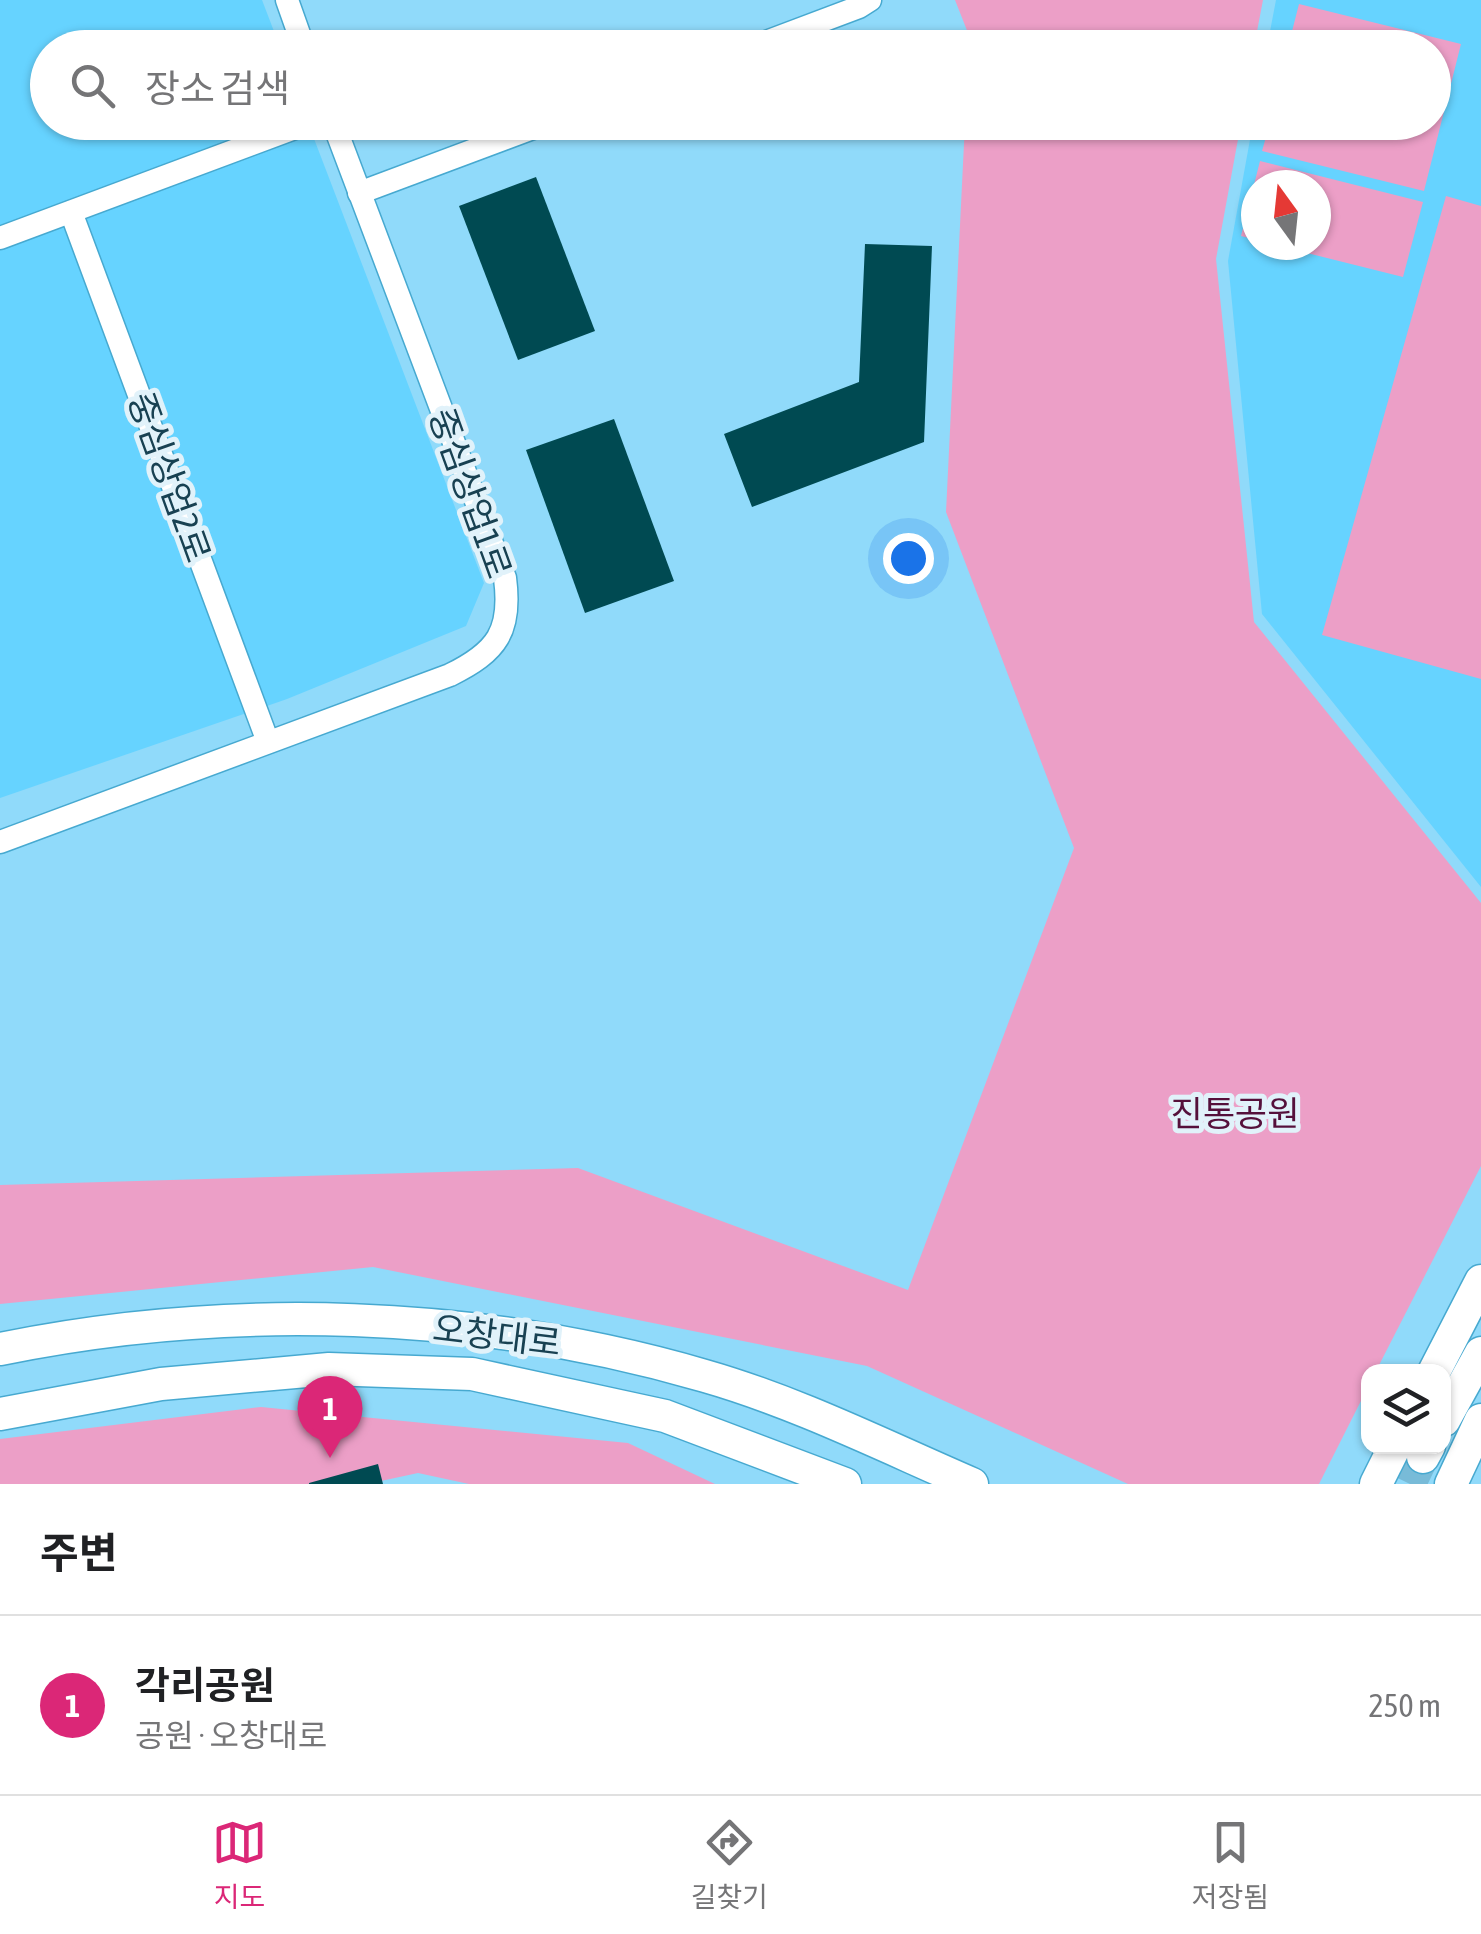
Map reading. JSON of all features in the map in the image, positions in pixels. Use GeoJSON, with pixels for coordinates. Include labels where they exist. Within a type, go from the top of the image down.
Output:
{"type":"FeatureCollection","features":[{"type":"Feature","properties":{"kind":"main road"},"geometry":{"type":"LineString","coordinates":[[1438,1364],[1481,1281]]}},
{"type":"Feature","properties":{"kind":"main road","name":"오창대로"},"geometry":{"type":"LineString","coordinates":[[0,1349],[128,1328],[312,1320],[444,1326],[554,1340],[706,1376],[834,1424],[972,1484]]}},
{"type":"Feature","properties":{"kind":"main road"},"geometry":{"type":"LineString","coordinates":[[1451,1407],[1481,1352]]}},
{"type":"Feature","properties":{"kind":"main road","name":"오창대로"},"geometry":{"type":"LineString","coordinates":[[0,1414],[161,1384],[329,1369],[472,1374],[665,1416],[845,1484]]}},
{"type":"Feature","properties":{"kind":"main road"},"geometry":{"type":"LineString","coordinates":[[1451,1484],[1481,1420]]}},
{"type":"Feature","properties":{"kind":"street"},"geometry":{"type":"LineString","coordinates":[[287,0],[298,30]]}},
{"type":"Feature","properties":{"kind":"street"},"geometry":{"type":"LineString","coordinates":[[798,30],[870,0]]}},
{"type":"Feature","properties":{"kind":"street"},"geometry":{"type":"LineString","coordinates":[[0,238],[263,140]]}},
{"type":"Feature","properties":{"kind":"street","name":"중심상업1로"},"geometry":{"type":"LineString","coordinates":[[0,842],[450,675],[480,660],[497,643],[508,600],[505,578],[339,140]]}},
{"type":"Feature","properties":{"kind":"street"},"geometry":{"type":"LineString","coordinates":[[360,193],[501,140]]}},
{"type":"Feature","properties":{"kind":"street","name":"중심상업2로"},"geometry":{"type":"LineString","coordinates":[[71,212],[268,742]]}},
{"type":"Feature","properties":{"kind":"shaded area"},"geometry":{"type":"Polygon","coordinates":[[[0,0],[262,0],[273,30],[30,30],[30,140],[315,140],[484,583],[466,626],[287,699],[0,798],[0,0]]]}},
{"type":"Feature","properties":{"kind":"shaded area"},"geometry":{"type":"Polygon","coordinates":[[[1276,0],[1481,0],[1481,887],[1262,614],[1228,261],[1241,189],[1241,260],[1331,260],[1331,170],[1244,170],[1250,140],[1451,140],[1451,30],[1270,30],[1276,0]]]}},
{"type":"Feature","properties":{"kind":"green space"},"geometry":{"type":"Polygon","coordinates":[[[955,0],[1263,0],[1257,30],[967,30],[955,0]]]}},
{"type":"Feature","properties":{"kind":"green space"},"geometry":{"type":"Polygon","coordinates":[[[1299,4],[1404,30],[1292,30],[1299,4]]]}},
{"type":"Feature","properties":{"kind":"green space"},"geometry":{"type":"Polygon","coordinates":[[[1451,42],[1461,44],[1451,84],[1451,42]]]}},
{"type":"Feature","properties":{"kind":"green space","name":"진통공원"},"geometry":{"type":"Polygon","coordinates":[[[964,140],[1238,140],[1216,259],[1254,622],[1481,903],[1481,1166],[1380,1364],[1361,1364],[1361,1401],[1319,1484],[1128,1484],[867,1366],[373,1267],[0,1304],[0,1185],[578,1168],[908,1290],[1074,848],[946,512],[964,140]]]}},
{"type":"Feature","properties":{"kind":"green space"},"geometry":{"type":"Polygon","coordinates":[[[1265,140],[1437,140],[1424,191],[1262,151],[1265,140]]]}},
{"type":"Feature","properties":{"kind":"green space"},"geometry":{"type":"Polygon","coordinates":[[[1260,161],[1296,170],[1258,170],[1260,161]]]}},
{"type":"Feature","properties":{"kind":"green space"},"geometry":{"type":"Polygon","coordinates":[[[1331,179],[1423,202],[1403,277],[1331,259],[1331,179]]]}},
{"type":"Feature","properties":{"kind":"green space"},"geometry":{"type":"Polygon","coordinates":[[[1446,196],[1481,206],[1481,679],[1322,635],[1446,196]]]}},
{"type":"Feature","properties":{"kind":"green space"},"geometry":{"type":"Polygon","coordinates":[[[261,1407],[628,1443],[715,1484],[469,1484],[418,1473],[367,1484],[0,1484],[0,1439],[261,1407]]]}},
{"type":"Feature","properties":{"kind":"building"},"geometry":{"type":"Polygon","coordinates":[[[536,177],[595,331],[518,360],[459,206],[536,177]]]}},
{"type":"Feature","properties":{"kind":"building"},"geometry":{"type":"Polygon","coordinates":[[[865,244],[932,246],[924,442],[752,507],[724,434],[859,382],[865,244]]]}},
{"type":"Feature","properties":{"kind":"building"},"geometry":{"type":"Polygon","coordinates":[[[614,419],[674,581],[585,613],[526,450],[614,419]]]}},
{"type":"Feature","properties":{"kind":"building"},"geometry":{"type":"Polygon","coordinates":[[[378,1464],[383,1484],[309,1484],[309,1483],[378,1464]]]}},
{"type":"Feature","properties":{"kind":"tunnel"},"geometry":{"type":"LineString","coordinates":[[1410,1484],[1423,1457]]}},
{"type":"Feature","properties":{"kind":"place","name":"각리공원"},"geometry":{"type":"Point","coordinates":[330,1458]}}]}
